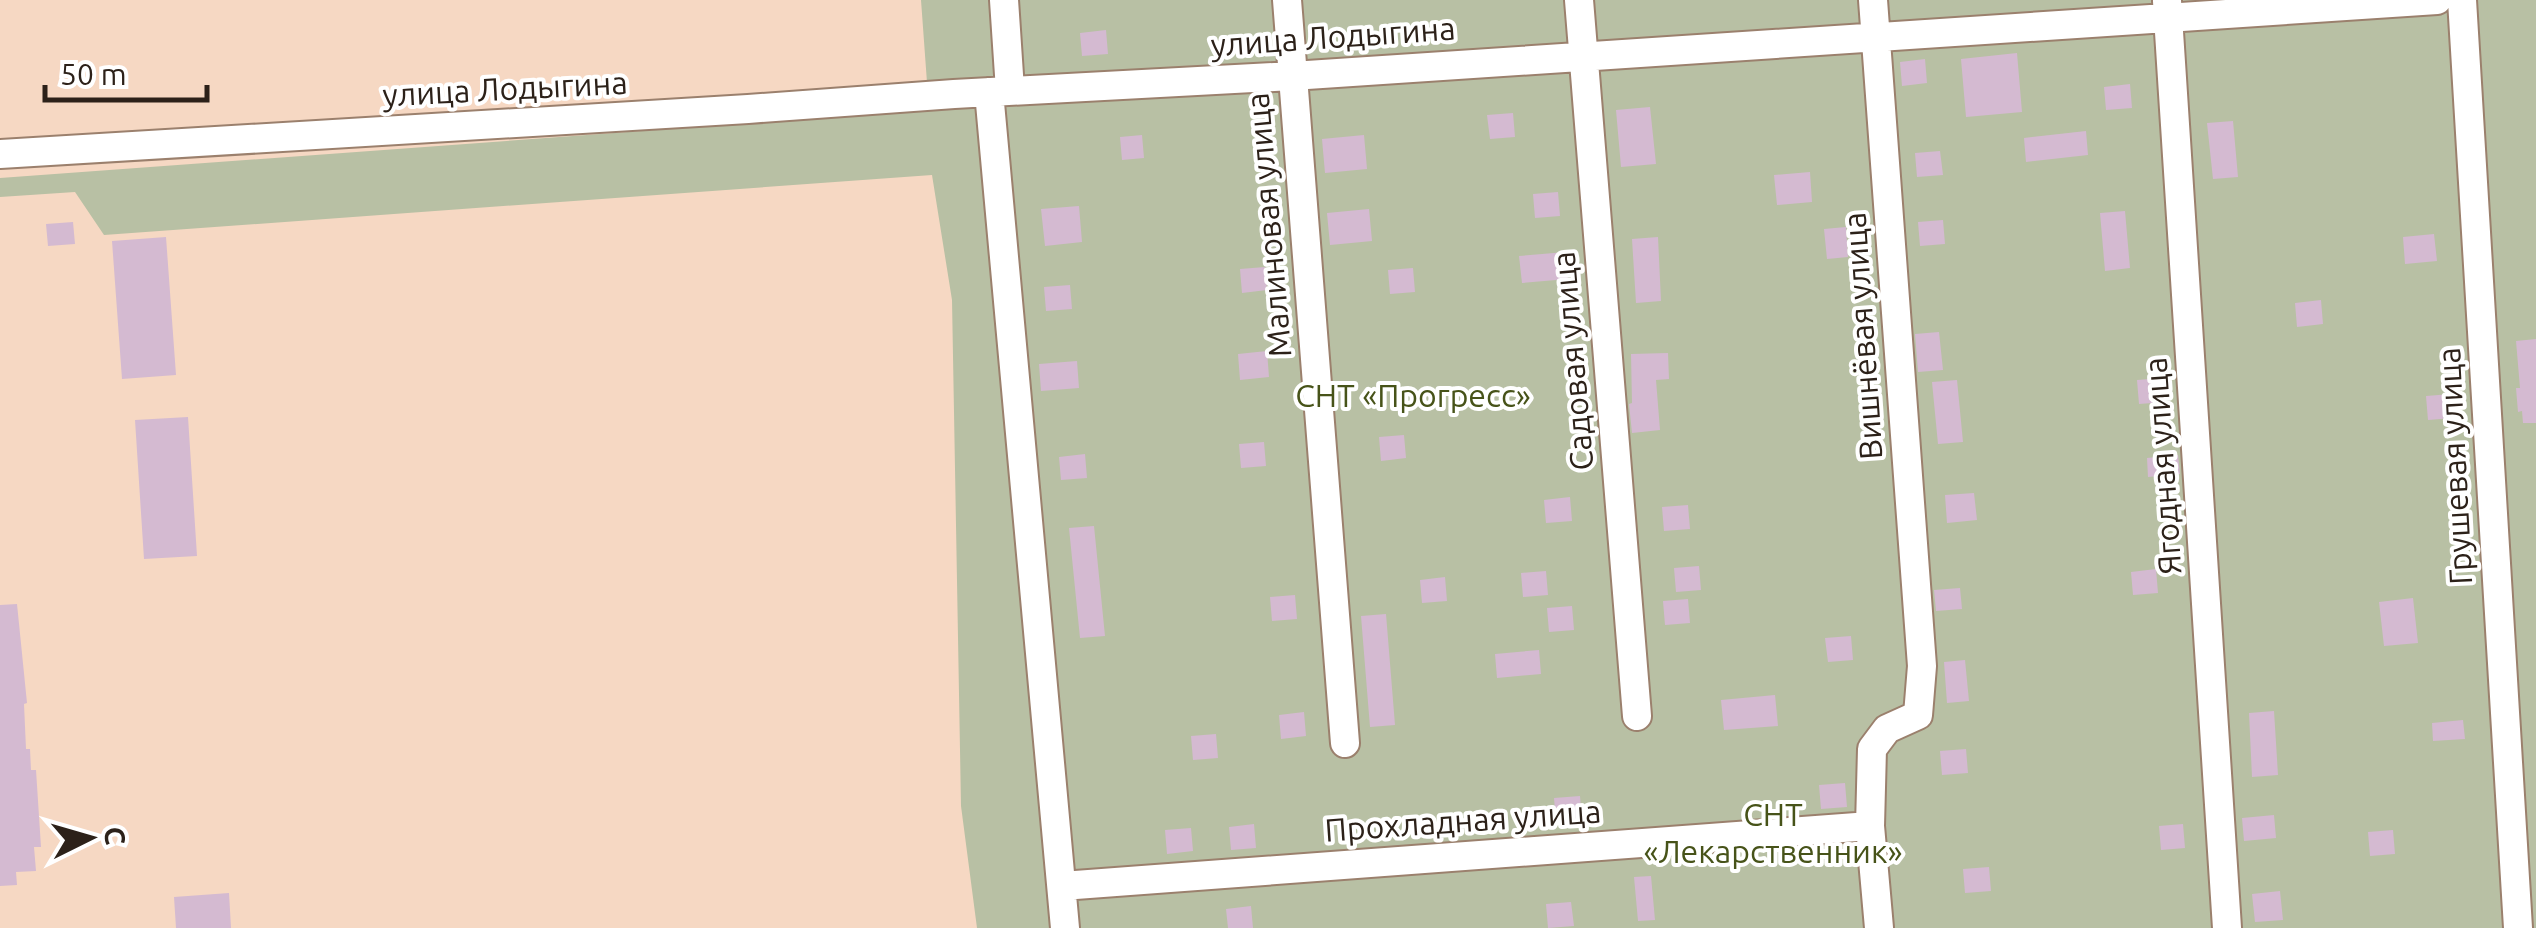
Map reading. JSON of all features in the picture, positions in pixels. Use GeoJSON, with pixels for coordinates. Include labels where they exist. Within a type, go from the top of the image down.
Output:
{"type":"FeatureCollection","features":[{"type":"Feature","properties":{"kind":"street"},"geometry":{"type":"LineString","coordinates":[[1004,0],[1000,91],[1065,928]]}},
{"type":"Feature","properties":{"kind":"street","name":"Малиновая улица"},"geometry":{"type":"LineString","coordinates":[[1288,0],[1345,743]]}},
{"type":"Feature","properties":{"kind":"street","name":"Садовая улица"},"geometry":{"type":"LineString","coordinates":[[1579,0],[1637,716]]}},
{"type":"Feature","properties":{"kind":"street","name":"Вишнёвая улица"},"geometry":{"type":"LineString","coordinates":[[1870,826],[1872,749],[1887,729],[1918,715],[1922,666],[1873,0]]}},
{"type":"Feature","properties":{"kind":"street","name":"улица Лодыгина"},"geometry":{"type":"LineString","coordinates":[[0,154],[1876,38],[2168,8],[2437,0]]}},
{"type":"Feature","properties":{"kind":"street","name":"Грушевая улица"},"geometry":{"type":"LineString","coordinates":[[2462,0],[2518,928]]}},
{"type":"Feature","properties":{"kind":"street","name":"Ягодная улица"},"geometry":{"type":"LineString","coordinates":[[2168,8],[2228,928]]}},
{"type":"Feature","properties":{"kind":"street"},"geometry":{"type":"LineString","coordinates":[[1870,826],[1879,928]]}},
{"type":"Feature","properties":{"kind":"street","name":"Прохладная улица"},"geometry":{"type":"LineString","coordinates":[[1062,886],[1870,826]]}},
{"type":"Feature","properties":{"kind":"green space","name":"СНТ «Прогресс»"},"geometry":{"type":"Polygon","coordinates":[[[921,0],[2536,0],[2536,928],[977,928],[961,806],[952,300],[932,175],[104,235],[75,192],[0,197],[0,178],[929,110],[921,0]]]}},
{"type":"Feature","properties":{"kind":"building"},"geometry":{"type":"Polygon","coordinates":[[[1106,30],[1108,54],[1082,56],[1080,33],[1106,30]]]}},
{"type":"Feature","properties":{"kind":"building"},"geometry":{"type":"Polygon","coordinates":[[[2017,53],[2022,112],[1966,117],[1961,59],[2017,53]]]}},
{"type":"Feature","properties":{"kind":"building"},"geometry":{"type":"Polygon","coordinates":[[[1925,59],[1927,83],[1902,86],[1900,62],[1925,59]]]}},
{"type":"Feature","properties":{"kind":"building"},"geometry":{"type":"Polygon","coordinates":[[[2130,84],[2132,108],[2106,110],[2104,87],[2130,84]]]}},
{"type":"Feature","properties":{"kind":"building"},"geometry":{"type":"Polygon","coordinates":[[[1650,107],[1656,164],[1621,167],[1616,110],[1650,107]]]}},
{"type":"Feature","properties":{"kind":"building"},"geometry":{"type":"Polygon","coordinates":[[[1513,113],[1515,137],[1490,139],[1487,115],[1513,113]]]}},
{"type":"Feature","properties":{"kind":"building"},"geometry":{"type":"Polygon","coordinates":[[[2233,121],[2238,177],[2213,179],[2207,123],[2233,121]]]}},
{"type":"Feature","properties":{"kind":"building"},"geometry":{"type":"Polygon","coordinates":[[[2086,131],[2088,155],[2026,162],[2024,138],[2086,131]]]}},
{"type":"Feature","properties":{"kind":"building"},"geometry":{"type":"Polygon","coordinates":[[[1142,135],[1144,158],[1122,160],[1120,137],[1142,135]]]}},
{"type":"Feature","properties":{"kind":"building"},"geometry":{"type":"Polygon","coordinates":[[[1364,135],[1367,169],[1325,173],[1322,139],[1364,135]]]}},
{"type":"Feature","properties":{"kind":"building"},"geometry":{"type":"Polygon","coordinates":[[[1940,151],[1943,175],[1917,177],[1915,153],[1940,151]]]}},
{"type":"Feature","properties":{"kind":"building"},"geometry":{"type":"Polygon","coordinates":[[[1810,172],[1812,202],[1777,205],[1774,175],[1810,172]]]}},
{"type":"Feature","properties":{"kind":"building"},"geometry":{"type":"Polygon","coordinates":[[[1558,192],[1560,216],[1535,218],[1533,194],[1558,192]]]}},
{"type":"Feature","properties":{"kind":"building"},"geometry":{"type":"Polygon","coordinates":[[[1079,206],[1082,242],[1045,246],[1041,209],[1079,206]]]}},
{"type":"Feature","properties":{"kind":"building"},"geometry":{"type":"Polygon","coordinates":[[[1369,209],[1372,241],[1330,245],[1327,213],[1369,209]]]}},
{"type":"Feature","properties":{"kind":"building"},"geometry":{"type":"Polygon","coordinates":[[[2125,211],[2130,268],[2105,271],[2100,213],[2125,211]]]}},
{"type":"Feature","properties":{"kind":"building"},"geometry":{"type":"Polygon","coordinates":[[[1943,220],[1945,244],[1920,246],[1918,222],[1943,220]]]}},
{"type":"Feature","properties":{"kind":"building"},"geometry":{"type":"Polygon","coordinates":[[[73,222],[75,244],[48,246],[46,224],[73,222]]]}},
{"type":"Feature","properties":{"kind":"building"},"geometry":{"type":"Polygon","coordinates":[[[1846,227],[1848,257],[1827,259],[1824,229],[1846,227]]]}},
{"type":"Feature","properties":{"kind":"building"},"geometry":{"type":"Polygon","coordinates":[[[2434,234],[2437,261],[2405,264],[2403,237],[2434,234]]]}},
{"type":"Feature","properties":{"kind":"building"},"geometry":{"type":"Polygon","coordinates":[[[166,237],[176,375],[122,379],[112,241],[166,237]]]}},
{"type":"Feature","properties":{"kind":"building"},"geometry":{"type":"Polygon","coordinates":[[[1658,237],[1661,301],[1636,303],[1632,239],[1658,237]]]}},
{"type":"Feature","properties":{"kind":"building"},"geometry":{"type":"Polygon","coordinates":[[[1566,252],[1568,279],[1522,283],[1519,256],[1566,252]]]}},
{"type":"Feature","properties":{"kind":"building"},"geometry":{"type":"Polygon","coordinates":[[[1265,267],[1267,290],[1242,293],[1240,269],[1265,267]]]}},
{"type":"Feature","properties":{"kind":"building"},"geometry":{"type":"Polygon","coordinates":[[[1413,268],[1415,292],[1390,294],[1388,270],[1413,268]]]}},
{"type":"Feature","properties":{"kind":"building"},"geometry":{"type":"Polygon","coordinates":[[[1070,285],[1072,309],[1046,311],[1044,287],[1070,285]]]}},
{"type":"Feature","properties":{"kind":"building"},"geometry":{"type":"Polygon","coordinates":[[[2321,300],[2323,324],[2297,327],[2295,303],[2321,300]]]}},
{"type":"Feature","properties":{"kind":"building"},"geometry":{"type":"Polygon","coordinates":[[[1939,332],[1943,370],[1918,372],[1915,334],[1939,332]]]}},
{"type":"Feature","properties":{"kind":"building"},"geometry":{"type":"Polygon","coordinates":[[[2536,339],[2536,423],[2523,423],[2522,411],[2518,412],[2516,341],[2536,339]]]}},
{"type":"Feature","properties":{"kind":"building"},"geometry":{"type":"Polygon","coordinates":[[[1267,351],[1269,377],[1240,380],[1238,354],[1267,351]]]}},
{"type":"Feature","properties":{"kind":"building"},"geometry":{"type":"Polygon","coordinates":[[[1668,353],[1669,379],[1656,380],[1660,430],[1632,433],[1631,354],[1668,353]]]}},
{"type":"Feature","properties":{"kind":"building"},"geometry":{"type":"Polygon","coordinates":[[[1077,361],[1079,388],[1041,391],[1039,364],[1077,361]]]}},
{"type":"Feature","properties":{"kind":"building"},"geometry":{"type":"Polygon","coordinates":[[[2162,378],[2165,402],[2139,404],[2137,380],[2162,378]]]}},
{"type":"Feature","properties":{"kind":"building"},"geometry":{"type":"Polygon","coordinates":[[[1957,380],[1963,442],[1938,444],[1932,382],[1957,380]]]}},
{"type":"Feature","properties":{"kind":"building"},"geometry":{"type":"Polygon","coordinates":[[[2451,394],[2453,418],[2428,420],[2426,396],[2451,394]]]}},
{"type":"Feature","properties":{"kind":"building"},"geometry":{"type":"Polygon","coordinates":[[[188,417],[197,556],[144,559],[135,420],[188,417]]]}},
{"type":"Feature","properties":{"kind":"building"},"geometry":{"type":"Polygon","coordinates":[[[1404,435],[1406,458],[1381,461],[1379,437],[1404,435]]]}},
{"type":"Feature","properties":{"kind":"building"},"geometry":{"type":"Polygon","coordinates":[[[1264,442],[1266,466],[1241,468],[1239,444],[1264,442]]]}},
{"type":"Feature","properties":{"kind":"building"},"geometry":{"type":"Polygon","coordinates":[[[1085,454],[1087,478],[1061,480],[1059,457],[1085,454]]]}},
{"type":"Feature","properties":{"kind":"building"},"geometry":{"type":"Polygon","coordinates":[[[2178,455],[2180,474],[2148,477],[2147,458],[2178,455]]]}},
{"type":"Feature","properties":{"kind":"building"},"geometry":{"type":"Polygon","coordinates":[[[1974,493],[1977,520],[1947,523],[1945,495],[1974,493]]]}},
{"type":"Feature","properties":{"kind":"building"},"geometry":{"type":"Polygon","coordinates":[[[1570,497],[1572,521],[1546,523],[1544,500],[1570,497]]]}},
{"type":"Feature","properties":{"kind":"building"},"geometry":{"type":"Polygon","coordinates":[[[1688,505],[1690,529],[1664,531],[1662,507],[1688,505]]]}},
{"type":"Feature","properties":{"kind":"building"},"geometry":{"type":"Polygon","coordinates":[[[1094,526],[1105,636],[1080,638],[1069,528],[1094,526]]]}},
{"type":"Feature","properties":{"kind":"building"},"geometry":{"type":"Polygon","coordinates":[[[1699,566],[1701,590],[1676,592],[1674,568],[1699,566]]]}},
{"type":"Feature","properties":{"kind":"building"},"geometry":{"type":"Polygon","coordinates":[[[2156,569],[2158,593],[2133,595],[2131,572],[2156,569]]]}},
{"type":"Feature","properties":{"kind":"building"},"geometry":{"type":"Polygon","coordinates":[[[1546,571],[1548,595],[1523,597],[1521,573],[1546,571]]]}},
{"type":"Feature","properties":{"kind":"building"},"geometry":{"type":"Polygon","coordinates":[[[1445,577],[1447,601],[1422,603],[1420,580],[1445,577]]]}},
{"type":"Feature","properties":{"kind":"building"},"geometry":{"type":"Polygon","coordinates":[[[1960,588],[1962,609],[1936,611],[1934,590],[1960,588]]]}},
{"type":"Feature","properties":{"kind":"building"},"geometry":{"type":"Polygon","coordinates":[[[1295,595],[1297,619],[1272,621],[1270,597],[1295,595]]]}},
{"type":"Feature","properties":{"kind":"building"},"geometry":{"type":"Polygon","coordinates":[[[2413,598],[2418,643],[2384,646],[2379,602],[2413,598]]]}},
{"type":"Feature","properties":{"kind":"building"},"geometry":{"type":"Polygon","coordinates":[[[1688,599],[1690,623],[1665,625],[1663,601],[1688,599]]]}},
{"type":"Feature","properties":{"kind":"building"},"geometry":{"type":"Polygon","coordinates":[[[17,604],[27,703],[26,749],[30,749],[31,770],[36,770],[41,847],[34,847],[36,871],[16,872],[17,885],[0,886],[0,605],[17,604]]]}},
{"type":"Feature","properties":{"kind":"building"},"geometry":{"type":"Polygon","coordinates":[[[1572,606],[1574,630],[1549,632],[1547,608],[1572,606]]]}},
{"type":"Feature","properties":{"kind":"building"},"geometry":{"type":"Polygon","coordinates":[[[1386,614],[1395,725],[1370,727],[1361,616],[1386,614]]]}},
{"type":"Feature","properties":{"kind":"building"},"geometry":{"type":"Polygon","coordinates":[[[1851,636],[1853,660],[1828,662],[1825,638],[1851,636]]]}},
{"type":"Feature","properties":{"kind":"building"},"geometry":{"type":"Polygon","coordinates":[[[1539,650],[1541,674],[1497,678],[1495,654],[1539,650]]]}},
{"type":"Feature","properties":{"kind":"building"},"geometry":{"type":"Polygon","coordinates":[[[1965,660],[1969,701],[1947,703],[1944,662],[1965,660]]]}},
{"type":"Feature","properties":{"kind":"building"},"geometry":{"type":"Polygon","coordinates":[[[1775,695],[1778,726],[1724,730],[1721,700],[1775,695]]]}},
{"type":"Feature","properties":{"kind":"building"},"geometry":{"type":"Polygon","coordinates":[[[2274,711],[2278,775],[2252,777],[2249,713],[2274,711]]]}},
{"type":"Feature","properties":{"kind":"building"},"geometry":{"type":"Polygon","coordinates":[[[1304,712],[1306,736],[1281,739],[1279,715],[1304,712]]]}},
{"type":"Feature","properties":{"kind":"building"},"geometry":{"type":"Polygon","coordinates":[[[2463,720],[2465,739],[2433,741],[2432,723],[2463,720]]]}},
{"type":"Feature","properties":{"kind":"building"},"geometry":{"type":"Polygon","coordinates":[[[1216,734],[1218,758],[1193,760],[1191,736],[1216,734]]]}},
{"type":"Feature","properties":{"kind":"building"},"geometry":{"type":"Polygon","coordinates":[[[1966,749],[1968,773],[1942,775],[1940,751],[1966,749]]]}},
{"type":"Feature","properties":{"kind":"building"},"geometry":{"type":"Polygon","coordinates":[[[1845,783],[1847,807],[1821,809],[1819,785],[1845,783]]]}},
{"type":"Feature","properties":{"kind":"building"},"geometry":{"type":"Polygon","coordinates":[[[1580,796],[1582,820],[1556,822],[1554,798],[1580,796]]]}},
{"type":"Feature","properties":{"kind":"building"},"geometry":{"type":"Polygon","coordinates":[[[2274,815],[2276,838],[2244,841],[2242,818],[2274,815]]]}},
{"type":"Feature","properties":{"kind":"building"},"geometry":{"type":"Polygon","coordinates":[[[1254,824],[1256,848],[1231,850],[1229,827],[1254,824]]]}},
{"type":"Feature","properties":{"kind":"building"},"geometry":{"type":"Polygon","coordinates":[[[2183,824],[2185,848],[2161,850],[2159,826],[2183,824]]]}},
{"type":"Feature","properties":{"kind":"building"},"geometry":{"type":"Polygon","coordinates":[[[1191,828],[1193,851],[1167,854],[1165,830],[1191,828]]]}},
{"type":"Feature","properties":{"kind":"building"},"geometry":{"type":"Polygon","coordinates":[[[2393,830],[2395,854],[2370,856],[2368,832],[2393,830]]]}},
{"type":"Feature","properties":{"kind":"building"},"geometry":{"type":"Polygon","coordinates":[[[1989,867],[1991,891],[1965,893],[1963,869],[1989,867]]]}},
{"type":"Feature","properties":{"kind":"building"},"geometry":{"type":"Polygon","coordinates":[[[1651,876],[1655,920],[1638,921],[1634,877],[1651,876]]]}},
{"type":"Feature","properties":{"kind":"building"},"geometry":{"type":"Polygon","coordinates":[[[2280,891],[2283,920],[2255,922],[2252,894],[2280,891]]]}},
{"type":"Feature","properties":{"kind":"building"},"geometry":{"type":"Polygon","coordinates":[[[229,893],[231,928],[176,928],[174,897],[229,893]]]}},
{"type":"Feature","properties":{"kind":"building"},"geometry":{"type":"Polygon","coordinates":[[[1571,902],[1574,926],[1548,928],[1546,904],[1571,902]]]}},
{"type":"Feature","properties":{"kind":"building"},"geometry":{"type":"Polygon","coordinates":[[[1251,906],[1253,928],[1228,928],[1226,909],[1251,906]]]}},
{"type":"Feature","properties":{"kind":"park label","name":"СНТ «Лекарственник»"},"geometry":{"type":"Point","coordinates":[1773,834]}}]}
